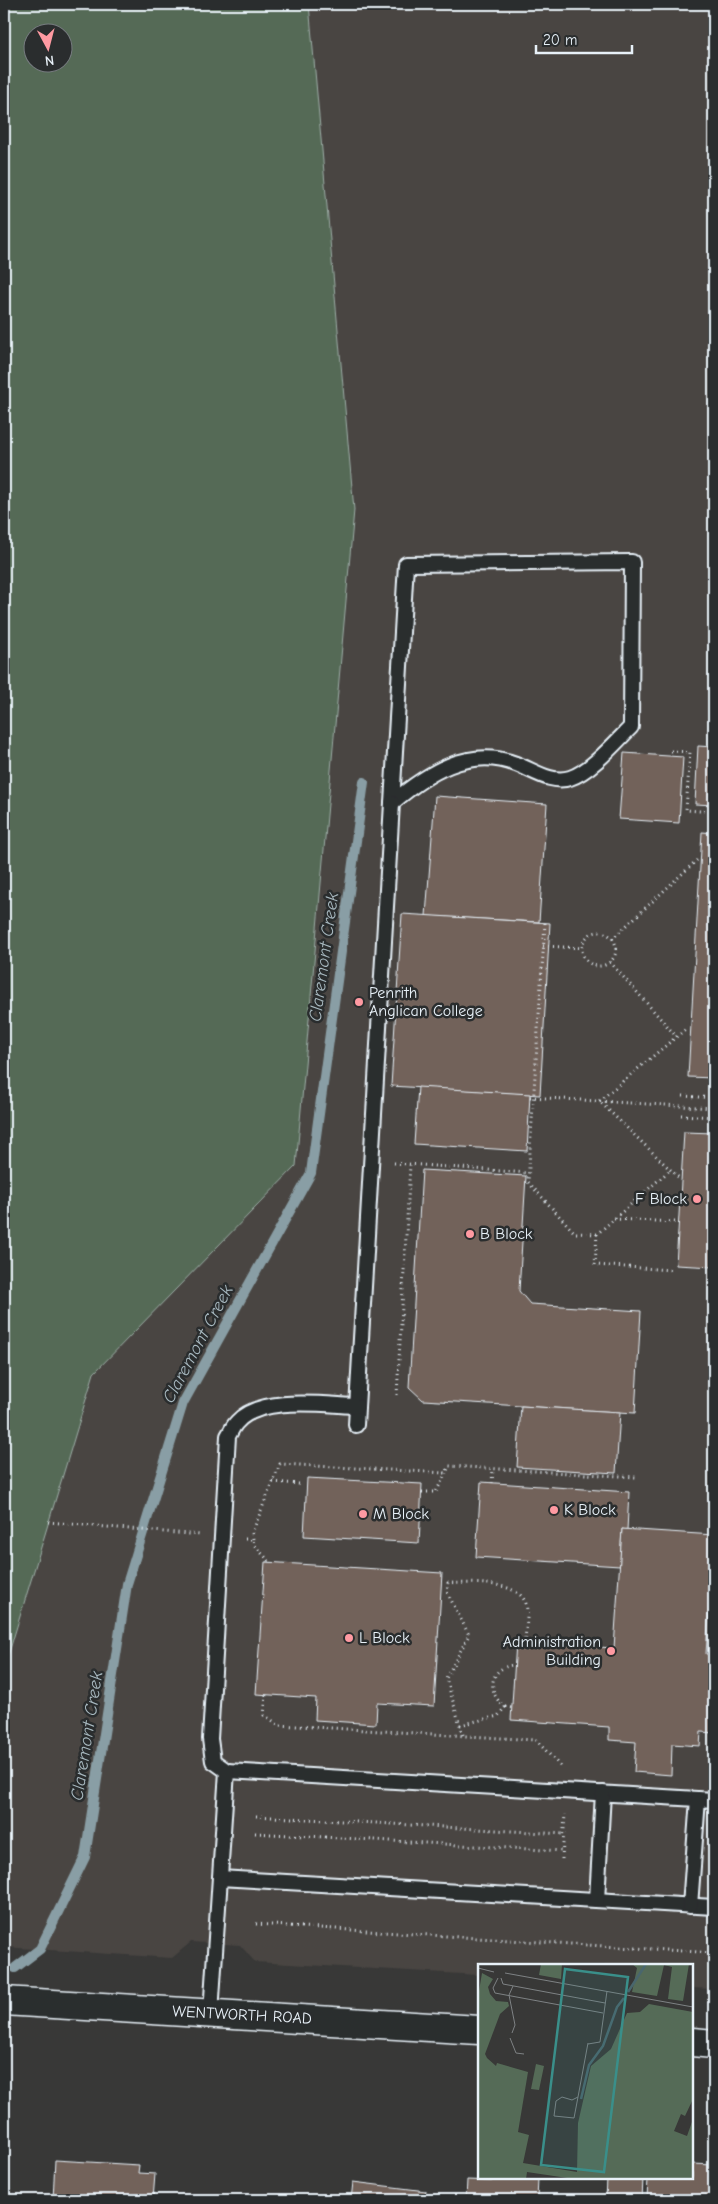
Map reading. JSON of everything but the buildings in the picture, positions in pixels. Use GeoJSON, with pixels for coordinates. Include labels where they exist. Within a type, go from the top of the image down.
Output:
{"type":"FeatureCollection","features":[{"type":"Feature","properties":{"kind":"street","name":"WENTWORTH ROAD"},"geometry":{"type":"LineString","coordinates":[[4,2001],[478,2030]]}},
{"type":"Feature","properties":{"kind":"street"},"geometry":{"type":"LineString","coordinates":[[693,2042],[714,2044]]}},
{"type":"Feature","properties":{"kind":"lane"},"geometry":{"type":"LineString","coordinates":[[356,1425],[392,803],[406,564],[632,562],[631,727],[583,771],[570,778],[554,780],[515,763],[486,758],[458,761],[415,784],[392,803]]}},
{"type":"Feature","properties":{"kind":"lane"},"geometry":{"type":"LineString","coordinates":[[357,1406],[299,1403],[270,1406],[250,1414],[237,1422],[228,1436],[210,1739],[213,1761],[227,1771],[714,1800]]}},
{"type":"Feature","properties":{"kind":"lane"},"geometry":{"type":"LineString","coordinates":[[211,2013],[227,1771]]}},
{"type":"Feature","properties":{"kind":"lane"},"geometry":{"type":"LineString","coordinates":[[598,1900],[603,1794]]}},
{"type":"Feature","properties":{"kind":"lane"},"geometry":{"type":"LineString","coordinates":[[690,1906],[698,1799]]}},
{"type":"Feature","properties":{"kind":"lane"},"geometry":{"type":"LineString","coordinates":[[220,1878],[714,1907]]}},
{"type":"Feature","properties":{"kind":"path"},"geometry":{"type":"LineString","coordinates":[[671,751],[690,752],[686,810],[714,812]]}},
{"type":"Feature","properties":{"kind":"path"},"geometry":{"type":"LineString","coordinates":[[612,938],[697,860]]}},
{"type":"Feature","properties":{"kind":"path"},"geometry":{"type":"LineString","coordinates":[[545,923],[531,1097],[528,1182],[575,1232],[597,1234]]}},
{"type":"Feature","properties":{"kind":"path"},"geometry":{"type":"LineString","coordinates":[[593,933],[605,934],[612,938],[616,952],[610,962],[600,966],[589,964],[583,956],[582,948],[584,940],[593,933]]}},
{"type":"Feature","properties":{"kind":"path"},"geometry":{"type":"LineString","coordinates":[[543,946],[582,948]]}},
{"type":"Feature","properties":{"kind":"path"},"geometry":{"type":"LineString","coordinates":[[610,962],[676,1036]]}},
{"type":"Feature","properties":{"kind":"path"},"geometry":{"type":"LineString","coordinates":[[599,1101],[687,1028]]}},
{"type":"Feature","properties":{"kind":"path"},"geometry":{"type":"LineString","coordinates":[[682,1096],[714,1098]]}},
{"type":"Feature","properties":{"kind":"path"},"geometry":{"type":"LineString","coordinates":[[531,1097],[714,1108]]}},
{"type":"Feature","properties":{"kind":"path"},"geometry":{"type":"LineString","coordinates":[[599,1101],[678,1177]]}},
{"type":"Feature","properties":{"kind":"path"},"geometry":{"type":"LineString","coordinates":[[681,1115],[714,1116]]}},
{"type":"Feature","properties":{"kind":"path"},"geometry":{"type":"LineString","coordinates":[[388,1163],[528,1173]]}},
{"type":"Feature","properties":{"kind":"path"},"geometry":{"type":"LineString","coordinates":[[397,1394],[410,1165]]}},
{"type":"Feature","properties":{"kind":"path"},"geometry":{"type":"LineString","coordinates":[[670,1170],[597,1234],[595,1265],[672,1270]]}},
{"type":"Feature","properties":{"kind":"path"},"geometry":{"type":"LineString","coordinates":[[614,1218],[675,1222]]}},
{"type":"Feature","properties":{"kind":"path"},"geometry":{"type":"LineString","coordinates":[[270,1562],[254,1545],[252,1533],[280,1464],[446,1473]]}},
{"type":"Feature","properties":{"kind":"path"},"geometry":{"type":"LineString","coordinates":[[422,1492],[436,1492],[449,1466],[636,1477]]}},
{"type":"Feature","properties":{"kind":"path"},"geometry":{"type":"LineString","coordinates":[[492,1483],[493,1469]]}},
{"type":"Feature","properties":{"kind":"path"},"geometry":{"type":"LineString","coordinates":[[273,1482],[299,1484]]}},
{"type":"Feature","properties":{"kind":"path"},"geometry":{"type":"LineString","coordinates":[[48,1522],[189,1534]]}},
{"type":"Feature","properties":{"kind":"path"},"geometry":{"type":"LineString","coordinates":[[236,1538],[253,1540]]}},
{"type":"Feature","properties":{"kind":"path"},"geometry":{"type":"LineString","coordinates":[[463,1736],[446,1678],[469,1635],[448,1592],[448,1581],[503,1586],[518,1592],[526,1605],[524,1642]]}},
{"type":"Feature","properties":{"kind":"path"},"geometry":{"type":"LineString","coordinates":[[709,1602],[714,1602]]}},
{"type":"Feature","properties":{"kind":"path"},"geometry":{"type":"LineString","coordinates":[[512,1708],[505,1707],[496,1700],[492,1682],[502,1669],[514,1665]]}},
{"type":"Feature","properties":{"kind":"path"},"geometry":{"type":"LineString","coordinates":[[266,1695],[264,1715],[279,1725],[536,1740],[564,1771]]}},
{"type":"Feature","properties":{"kind":"path"},"geometry":{"type":"LineString","coordinates":[[460,1725],[498,1716],[505,1707]]}},
{"type":"Feature","properties":{"kind":"path"},"geometry":{"type":"LineString","coordinates":[[562,1859],[565,1810]]}},
{"type":"Feature","properties":{"kind":"path"},"geometry":{"type":"LineString","coordinates":[[256,1816],[563,1834]]}},
{"type":"Feature","properties":{"kind":"path"},"geometry":{"type":"LineString","coordinates":[[255,1833],[562,1851]]}},
{"type":"Feature","properties":{"kind":"path"},"geometry":{"type":"LineString","coordinates":[[256,1924],[714,1953]]}},
{"type":"Feature","properties":{"kind":"path"},"geometry":{"type":"LineString","coordinates":[[551,1938],[551,1943]]}},
{"type":"Feature","properties":{"kind":"shaded area","name":"Penrith Anglican College"},"geometry":{"type":"Polygon","coordinates":[[[4,4],[714,4],[714,1989],[693,1988],[693,1964],[478,1964],[478,1975],[255,1962],[240,1945],[191,1942],[172,1958],[4,1947],[4,4]]]}},
{"type":"Feature","properties":{"kind":"green space"},"geometry":{"type":"Polygon","coordinates":[[[4,4],[309,4],[354,510],[296,1166],[94,1373],[4,1669],[4,4]]]}},
{"type":"Feature","properties":{"kind":"waterway","name":"Claremont Creek"},"geometry":{"type":"LineString","coordinates":[[15,1968],[40,1949],[85,1857],[127,1584],[183,1403],[311,1173],[364,782]]}},
{"type":"Feature","properties":{"kind":"place","name":"Penrith Anglican College"},"geometry":{"type":"Point","coordinates":[359,1002]}},
{"type":"Feature","properties":{"kind":"place","name":"F Block"},"geometry":{"type":"Point","coordinates":[697,1199]}},
{"type":"Feature","properties":{"kind":"place","name":"B Block"},"geometry":{"type":"Point","coordinates":[470,1234]}},
{"type":"Feature","properties":{"kind":"place","name":"K Block"},"geometry":{"type":"Point","coordinates":[554,1510]}},
{"type":"Feature","properties":{"kind":"place","name":"M Block"},"geometry":{"type":"Point","coordinates":[363,1514]}},
{"type":"Feature","properties":{"kind":"place","name":"L Block"},"geometry":{"type":"Point","coordinates":[349,1638]}},
{"type":"Feature","properties":{"kind":"place","name":"Administration Building"},"geometry":{"type":"Point","coordinates":[611,1651]}}]}
